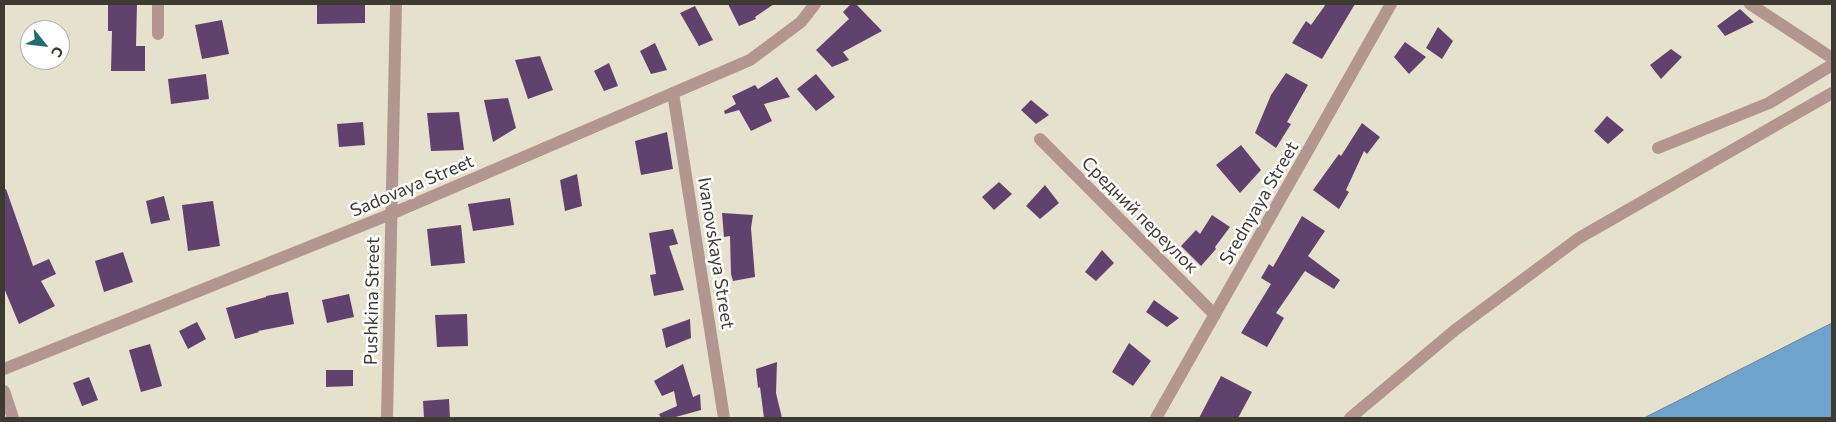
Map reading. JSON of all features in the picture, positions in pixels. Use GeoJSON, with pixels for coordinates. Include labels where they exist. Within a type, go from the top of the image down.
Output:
{"type":"FeatureCollection","features":[{"type":"Feature","properties":{"kind":"street"},"geometry":{"type":"LineString","coordinates":[[158,4],[158,34]]}},
{"type":"Feature","properties":{"kind":"street","name":"Pushkina Street"},"geometry":{"type":"LineString","coordinates":[[387,418],[396,4]]}},
{"type":"Feature","properties":{"kind":"street","name":"Sadovaya Street"},"geometry":{"type":"LineString","coordinates":[[4,369],[391,214],[750,60],[801,22],[816,4]]}},
{"type":"Feature","properties":{"kind":"street","name":"Srednyaya Street"},"geometry":{"type":"LineString","coordinates":[[1156,418],[1391,4]]}},
{"type":"Feature","properties":{"kind":"street"},"geometry":{"type":"LineString","coordinates":[[1750,4],[1832,58]]}},
{"type":"Feature","properties":{"kind":"street"},"geometry":{"type":"LineString","coordinates":[[1658,148],[1769,103],[1832,65]]}},
{"type":"Feature","properties":{"kind":"street","name":"Ivanovskaya Street"},"geometry":{"type":"LineString","coordinates":[[673,93],[724,418]]}},
{"type":"Feature","properties":{"kind":"street"},"geometry":{"type":"LineString","coordinates":[[1350,418],[1455,330],[1580,238],[1832,93]]}},
{"type":"Feature","properties":{"kind":"street","name":"Средний переулок"},"geometry":{"type":"LineString","coordinates":[[1040,140],[1215,315]]}},
{"type":"Feature","properties":{"kind":"street"},"geometry":{"type":"LineString","coordinates":[[4,391],[13,418]]}},
{"type":"Feature","properties":{"kind":"water"},"geometry":{"type":"Polygon","coordinates":[[[1832,323],[1832,418],[1644,418],[1832,323]]]}},
{"type":"Feature","properties":{"kind":"building"},"geometry":{"type":"Polygon","coordinates":[[[108,4],[137,4],[136,46],[145,46],[145,71],[111,71],[112,31],[108,31],[108,4]]]}},
{"type":"Feature","properties":{"kind":"building"},"geometry":{"type":"Polygon","coordinates":[[[317,4],[365,4],[365,23],[317,24],[317,4]]]}},
{"type":"Feature","properties":{"kind":"building"},"geometry":{"type":"Polygon","coordinates":[[[728,4],[774,4],[755,17],[756,19],[739,26],[728,4]]]}},
{"type":"Feature","properties":{"kind":"building"},"geometry":{"type":"Polygon","coordinates":[[[851,4],[856,4],[882,31],[843,52],[849,60],[832,67],[816,50],[849,19],[843,12],[851,4]]]}},
{"type":"Feature","properties":{"kind":"building"},"geometry":{"type":"Polygon","coordinates":[[[1326,4],[1355,4],[1322,59],[1292,43],[1306,21],[1311,25],[1326,4]]]}},
{"type":"Feature","properties":{"kind":"building"},"geometry":{"type":"Polygon","coordinates":[[[695,6],[713,40],[699,46],[680,13],[695,6]]]}},
{"type":"Feature","properties":{"kind":"building"},"geometry":{"type":"Polygon","coordinates":[[[1740,9],[1754,22],[1725,36],[1717,26],[1740,9]]]}},
{"type":"Feature","properties":{"kind":"building"},"geometry":{"type":"Polygon","coordinates":[[[222,20],[229,54],[202,59],[195,25],[222,20]]]}},
{"type":"Feature","properties":{"kind":"building"},"geometry":{"type":"Polygon","coordinates":[[[1438,27],[1453,41],[1442,59],[1426,48],[1438,27]]]}},
{"type":"Feature","properties":{"kind":"building"},"geometry":{"type":"Polygon","coordinates":[[[1405,42],[1426,57],[1409,74],[1394,57],[1405,42]]]}},
{"type":"Feature","properties":{"kind":"building"},"geometry":{"type":"Polygon","coordinates":[[[655,43],[667,70],[651,74],[640,51],[655,43]]]}},
{"type":"Feature","properties":{"kind":"building"},"geometry":{"type":"Polygon","coordinates":[[[1671,49],[1682,57],[1661,79],[1650,65],[1671,49]]]}},
{"type":"Feature","properties":{"kind":"building"},"geometry":{"type":"Polygon","coordinates":[[[540,56],[553,90],[528,99],[515,60],[540,56]]]}},
{"type":"Feature","properties":{"kind":"building"},"geometry":{"type":"Polygon","coordinates":[[[609,63],[618,86],[604,91],[594,71],[609,63]]]}},
{"type":"Feature","properties":{"kind":"building"},"geometry":{"type":"Polygon","coordinates":[[[1286,73],[1308,85],[1287,122],[1291,124],[1276,148],[1255,133],[1271,95],[1286,73]]]}},
{"type":"Feature","properties":{"kind":"building"},"geometry":{"type":"Polygon","coordinates":[[[206,74],[209,99],[171,104],[168,79],[206,74]]]}},
{"type":"Feature","properties":{"kind":"building"},"geometry":{"type":"Polygon","coordinates":[[[816,74],[835,97],[816,111],[797,89],[816,74]]]}},
{"type":"Feature","properties":{"kind":"building"},"geometry":{"type":"Polygon","coordinates":[[[777,77],[790,97],[764,104],[772,121],[751,131],[739,110],[725,114],[724,111],[736,104],[732,96],[755,85],[758,89],[777,77]]]}},
{"type":"Feature","properties":{"kind":"building"},"geometry":{"type":"Polygon","coordinates":[[[508,98],[516,128],[493,142],[484,100],[508,98]]]}},
{"type":"Feature","properties":{"kind":"building"},"geometry":{"type":"Polygon","coordinates":[[[1031,100],[1049,115],[1036,124],[1021,110],[1031,100]]]}},
{"type":"Feature","properties":{"kind":"building"},"geometry":{"type":"Polygon","coordinates":[[[459,112],[464,150],[431,151],[427,113],[459,112]]]}},
{"type":"Feature","properties":{"kind":"building"},"geometry":{"type":"Polygon","coordinates":[[[1607,116],[1624,130],[1608,144],[1594,131],[1607,116]]]}},
{"type":"Feature","properties":{"kind":"building"},"geometry":{"type":"Polygon","coordinates":[[[363,122],[365,145],[339,147],[337,124],[363,122]]]}},
{"type":"Feature","properties":{"kind":"building"},"geometry":{"type":"Polygon","coordinates":[[[1362,123],[1380,137],[1367,154],[1364,151],[1346,190],[1349,192],[1339,209],[1313,190],[1339,154],[1341,156],[1362,123]]]}},
{"type":"Feature","properties":{"kind":"building"},"geometry":{"type":"Polygon","coordinates":[[[667,132],[673,169],[641,175],[635,141],[667,132]]]}},
{"type":"Feature","properties":{"kind":"building"},"geometry":{"type":"Polygon","coordinates":[[[1241,145],[1261,170],[1240,193],[1216,165],[1241,145]]]}},
{"type":"Feature","properties":{"kind":"building"},"geometry":{"type":"Polygon","coordinates":[[[577,174],[582,206],[565,211],[560,180],[577,174]]]}},
{"type":"Feature","properties":{"kind":"building"},"geometry":{"type":"Polygon","coordinates":[[[999,182],[1012,194],[994,210],[982,197],[999,182]]]}},
{"type":"Feature","properties":{"kind":"building"},"geometry":{"type":"Polygon","coordinates":[[[1045,185],[1059,203],[1040,219],[1026,206],[1045,185]]]}},
{"type":"Feature","properties":{"kind":"building"},"geometry":{"type":"Polygon","coordinates":[[[6,189],[33,266],[49,259],[56,274],[41,281],[55,306],[19,324],[4,288],[4,190],[6,189]]]}},
{"type":"Feature","properties":{"kind":"building"},"geometry":{"type":"Polygon","coordinates":[[[164,196],[170,220],[151,224],[146,201],[164,196]]]}},
{"type":"Feature","properties":{"kind":"building"},"geometry":{"type":"Polygon","coordinates":[[[510,198],[514,225],[473,231],[468,204],[510,198]]]}},
{"type":"Feature","properties":{"kind":"building"},"geometry":{"type":"Polygon","coordinates":[[[213,201],[220,246],[188,251],[182,205],[213,201]]]}},
{"type":"Feature","properties":{"kind":"building"},"geometry":{"type":"Polygon","coordinates":[[[722,213],[753,215],[751,228],[755,277],[733,281],[731,274],[730,236],[724,237],[722,213]]]}},
{"type":"Feature","properties":{"kind":"building"},"geometry":{"type":"Polygon","coordinates":[[[1212,215],[1230,227],[1215,247],[1216,249],[1201,266],[1181,246],[1196,230],[1200,234],[1212,215]]]}},
{"type":"Feature","properties":{"kind":"building"},"geometry":{"type":"Polygon","coordinates":[[[1302,216],[1325,231],[1308,256],[1340,280],[1334,289],[1305,271],[1276,313],[1284,318],[1267,347],[1241,333],[1271,284],[1261,278],[1269,264],[1273,267],[1302,216]]]}},
{"type":"Feature","properties":{"kind":"building"},"geometry":{"type":"Polygon","coordinates":[[[461,225],[465,263],[431,266],[427,229],[461,225]]]}},
{"type":"Feature","properties":{"kind":"building"},"geometry":{"type":"Polygon","coordinates":[[[673,229],[678,244],[669,246],[684,290],[654,296],[650,275],[656,274],[649,233],[673,229]]]}},
{"type":"Feature","properties":{"kind":"building"},"geometry":{"type":"Polygon","coordinates":[[[1102,250],[1114,263],[1096,281],[1085,272],[1102,250]]]}},
{"type":"Feature","properties":{"kind":"building"},"geometry":{"type":"Polygon","coordinates":[[[123,252],[133,282],[104,292],[95,261],[123,252]]]}},
{"type":"Feature","properties":{"kind":"building"},"geometry":{"type":"Polygon","coordinates":[[[288,292],[294,324],[258,331],[235,339],[226,308],[266,296],[288,292]]]}},
{"type":"Feature","properties":{"kind":"building"},"geometry":{"type":"Polygon","coordinates":[[[349,294],[354,317],[327,323],[322,300],[349,294]]]}},
{"type":"Feature","properties":{"kind":"building"},"geometry":{"type":"Polygon","coordinates":[[[1154,300],[1179,318],[1167,327],[1146,312],[1154,300]]]}},
{"type":"Feature","properties":{"kind":"building"},"geometry":{"type":"Polygon","coordinates":[[[467,314],[468,346],[437,347],[435,315],[467,314]]]}},
{"type":"Feature","properties":{"kind":"building"},"geometry":{"type":"Polygon","coordinates":[[[690,319],[691,338],[666,348],[662,329],[690,319]]]}},
{"type":"Feature","properties":{"kind":"building"},"geometry":{"type":"Polygon","coordinates":[[[197,322],[206,339],[188,349],[179,331],[197,322]]]}},
{"type":"Feature","properties":{"kind":"building"},"geometry":{"type":"Polygon","coordinates":[[[1129,343],[1151,361],[1133,386],[1112,372],[1129,343]]]}},
{"type":"Feature","properties":{"kind":"building"},"geometry":{"type":"Polygon","coordinates":[[[150,344],[162,386],[141,392],[129,350],[150,344]]]}},
{"type":"Feature","properties":{"kind":"building"},"geometry":{"type":"Polygon","coordinates":[[[777,362],[776,393],[782,418],[764,418],[756,369],[777,362]]]}},
{"type":"Feature","properties":{"kind":"building"},"geometry":{"type":"Polygon","coordinates":[[[683,364],[693,397],[700,394],[701,410],[672,418],[661,418],[659,414],[677,406],[674,391],[662,396],[654,381],[683,364]]]}},
{"type":"Feature","properties":{"kind":"building"},"geometry":{"type":"Polygon","coordinates":[[[326,370],[353,370],[353,386],[326,387],[326,370]]]}},
{"type":"Feature","properties":{"kind":"building"},"geometry":{"type":"Polygon","coordinates":[[[1221,376],[1252,392],[1238,418],[1199,418],[1221,376]]]}},
{"type":"Feature","properties":{"kind":"building"},"geometry":{"type":"Polygon","coordinates":[[[89,377],[98,400],[82,406],[73,383],[89,377]]]}},
{"type":"Feature","properties":{"kind":"building"},"geometry":{"type":"Polygon","coordinates":[[[449,399],[450,418],[424,418],[423,401],[449,399]]]}}]}
